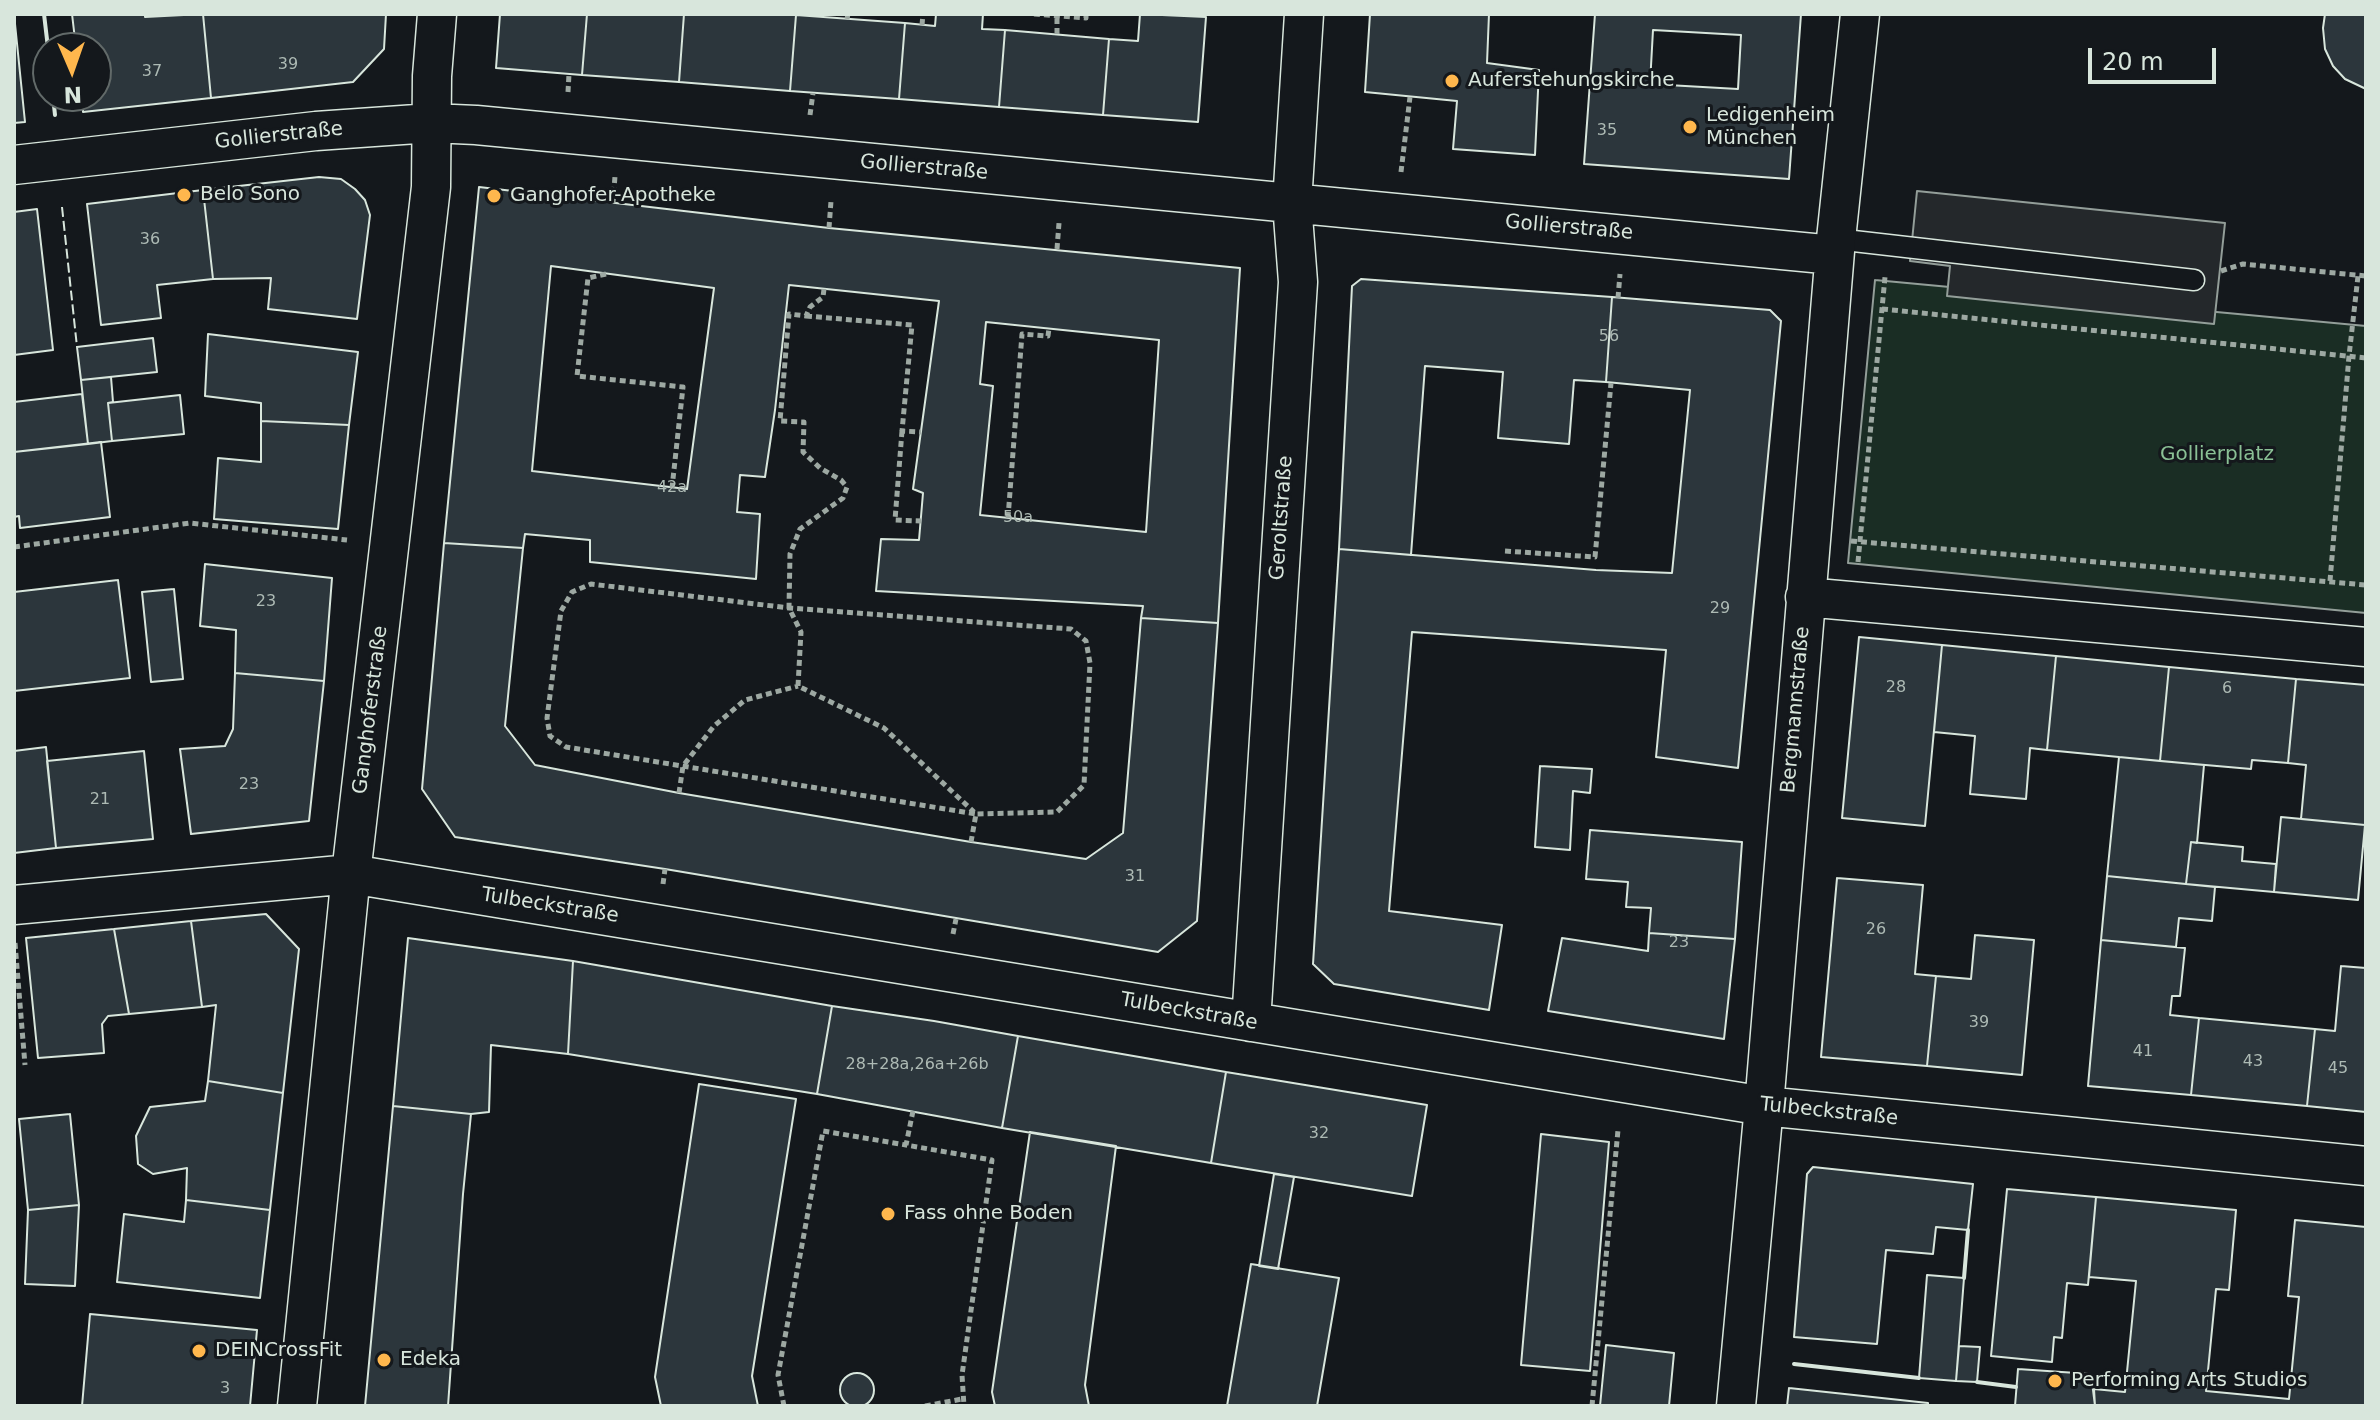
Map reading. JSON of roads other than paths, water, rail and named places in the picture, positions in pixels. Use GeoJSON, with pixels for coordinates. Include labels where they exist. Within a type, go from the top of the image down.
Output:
{"type":"FeatureCollection","features":[{"type":"Feature","properties":{"kind":"street","name":"Ganghoferstraße"},"geometry":{"type":"LineString","coordinates":[[297,1406],[351,874],[431,187],[432,76],[437,14]]}},
{"type":"Feature","properties":{"kind":"street","name":"Geroltstraße"},"geometry":{"type":"LineString","coordinates":[[1251,1022],[1298,282],[1292,203],[1304,14]]}},
{"type":"Feature","properties":{"kind":"street","name":"Bergmannstraße"},"geometry":{"type":"LineString","coordinates":[[1736,1406],[1835,247],[1860,14]]}},
{"type":"Feature","properties":{"kind":"street","name":"Gollierstraße"},"geometry":{"type":"LineString","coordinates":[[14,165],[316,131],[431,123],[476,125],[1396,213],[1835,247]]}},
{"type":"Feature","properties":{"kind":"street"},"geometry":{"type":"LineString","coordinates":[[1805,597],[2366,647]]}},
{"type":"Feature","properties":{"kind":"street","name":"Tulbeckstraße"},"geometry":{"type":"LineString","coordinates":[[14,905],[351,874],[1764,1106],[2366,1166]]}},
{"type":"Feature","properties":{"kind":"lane"},"geometry":{"type":"LineString","coordinates":[[1835,247],[1889,244],[2194,280]]}},
{"type":"Feature","properties":{"kind":"place","name":"Auferstehungskirche"},"geometry":{"type":"Point","coordinates":[1452,81]}},
{"type":"Feature","properties":{"kind":"place","name":"Ledigenheim München"},"geometry":{"type":"Point","coordinates":[1690,127]}},
{"type":"Feature","properties":{"kind":"place","name":"Belo Sono"},"geometry":{"type":"Point","coordinates":[184,195]}},
{"type":"Feature","properties":{"kind":"place","name":"Ganghofer-Apotheke"},"geometry":{"type":"Point","coordinates":[494,196]}},
{"type":"Feature","properties":{"kind":"place","name":"Fass ohne Boden"},"geometry":{"type":"Point","coordinates":[888,1214]}},
{"type":"Feature","properties":{"kind":"place","name":"DEINCrossFit"},"geometry":{"type":"Point","coordinates":[199,1351]}},
{"type":"Feature","properties":{"kind":"place","name":"Edeka"},"geometry":{"type":"Point","coordinates":[384,1360]}},
{"type":"Feature","properties":{"kind":"place","name":"Performing Arts Studios"},"geometry":{"type":"Point","coordinates":[2055,1381]}},
{"type":"Feature","properties":{"kind":"park label","name":"Gollierplatz"},"geometry":{"type":"Point","coordinates":[2217,455]}}]}
